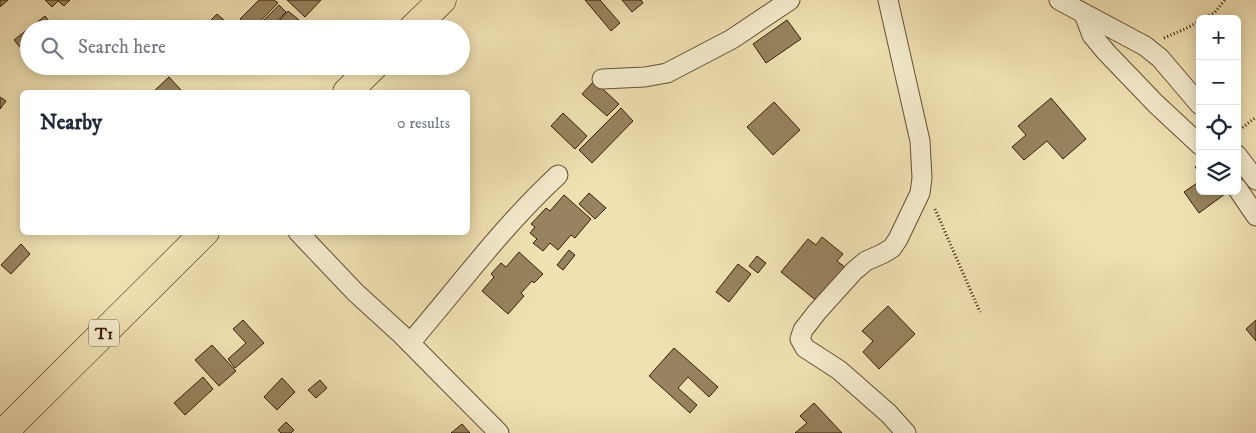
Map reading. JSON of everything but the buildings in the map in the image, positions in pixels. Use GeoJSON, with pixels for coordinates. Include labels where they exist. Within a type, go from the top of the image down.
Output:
{"type":"FeatureCollection","features":[{"type":"Feature","properties":{"kind":"highway"},"geometry":{"type":"LineString","coordinates":[[421,20],[442,0]]}},
{"type":"Feature","properties":{"kind":"highway"},"geometry":{"type":"LineString","coordinates":[[350,90],[365,75]]}},
{"type":"Feature","properties":{"kind":"highway","name":"T1"},"geometry":{"type":"LineString","coordinates":[[3,433],[202,235]]}},
{"type":"Feature","properties":{"kind":"street"},"geometry":{"type":"LineString","coordinates":[[602,79],[638,78],[667,72],[732,39],[790,0]]}},
{"type":"Feature","properties":{"kind":"street"},"geometry":{"type":"LineString","coordinates":[[888,0],[920,141],[922,157],[921,184],[915,204],[892,248],[866,261],[854,271],[817,312],[803,330],[800,339],[805,348],[839,370],[889,414],[906,433]]}},
{"type":"Feature","properties":{"kind":"street"},"geometry":{"type":"LineString","coordinates":[[1059,0],[1145,46],[1160,58],[1196,99]]}},
{"type":"Feature","properties":{"kind":"street"},"geometry":{"type":"LineString","coordinates":[[1084,14],[1092,36],[1106,52],[1156,104],[1196,141]]}},
{"type":"Feature","properties":{"kind":"street"},"geometry":{"type":"LineString","coordinates":[[1241,160],[1256,180]]}},
{"type":"Feature","properties":{"kind":"street"},"geometry":{"type":"LineString","coordinates":[[410,343],[530,201],[558,175]]}},
{"type":"Feature","properties":{"kind":"street"},"geometry":{"type":"LineString","coordinates":[[1241,194],[1256,216]]}},
{"type":"Feature","properties":{"kind":"street"},"geometry":{"type":"LineString","coordinates":[[301,235],[355,292],[410,343],[498,433]]}},
{"type":"Feature","properties":{"kind":"path"},"geometry":{"type":"LineString","coordinates":[[1210,15],[1225,0]]}},
{"type":"Feature","properties":{"kind":"path"},"geometry":{"type":"LineString","coordinates":[[1145,46],[1185,30],[1196,23]]}},
{"type":"Feature","properties":{"kind":"path"},"geometry":{"type":"LineString","coordinates":[[1241,129],[1256,117]]}},
{"type":"Feature","properties":{"kind":"path"},"geometry":{"type":"LineString","coordinates":[[921,184],[934,207],[980,312]]}}]}
